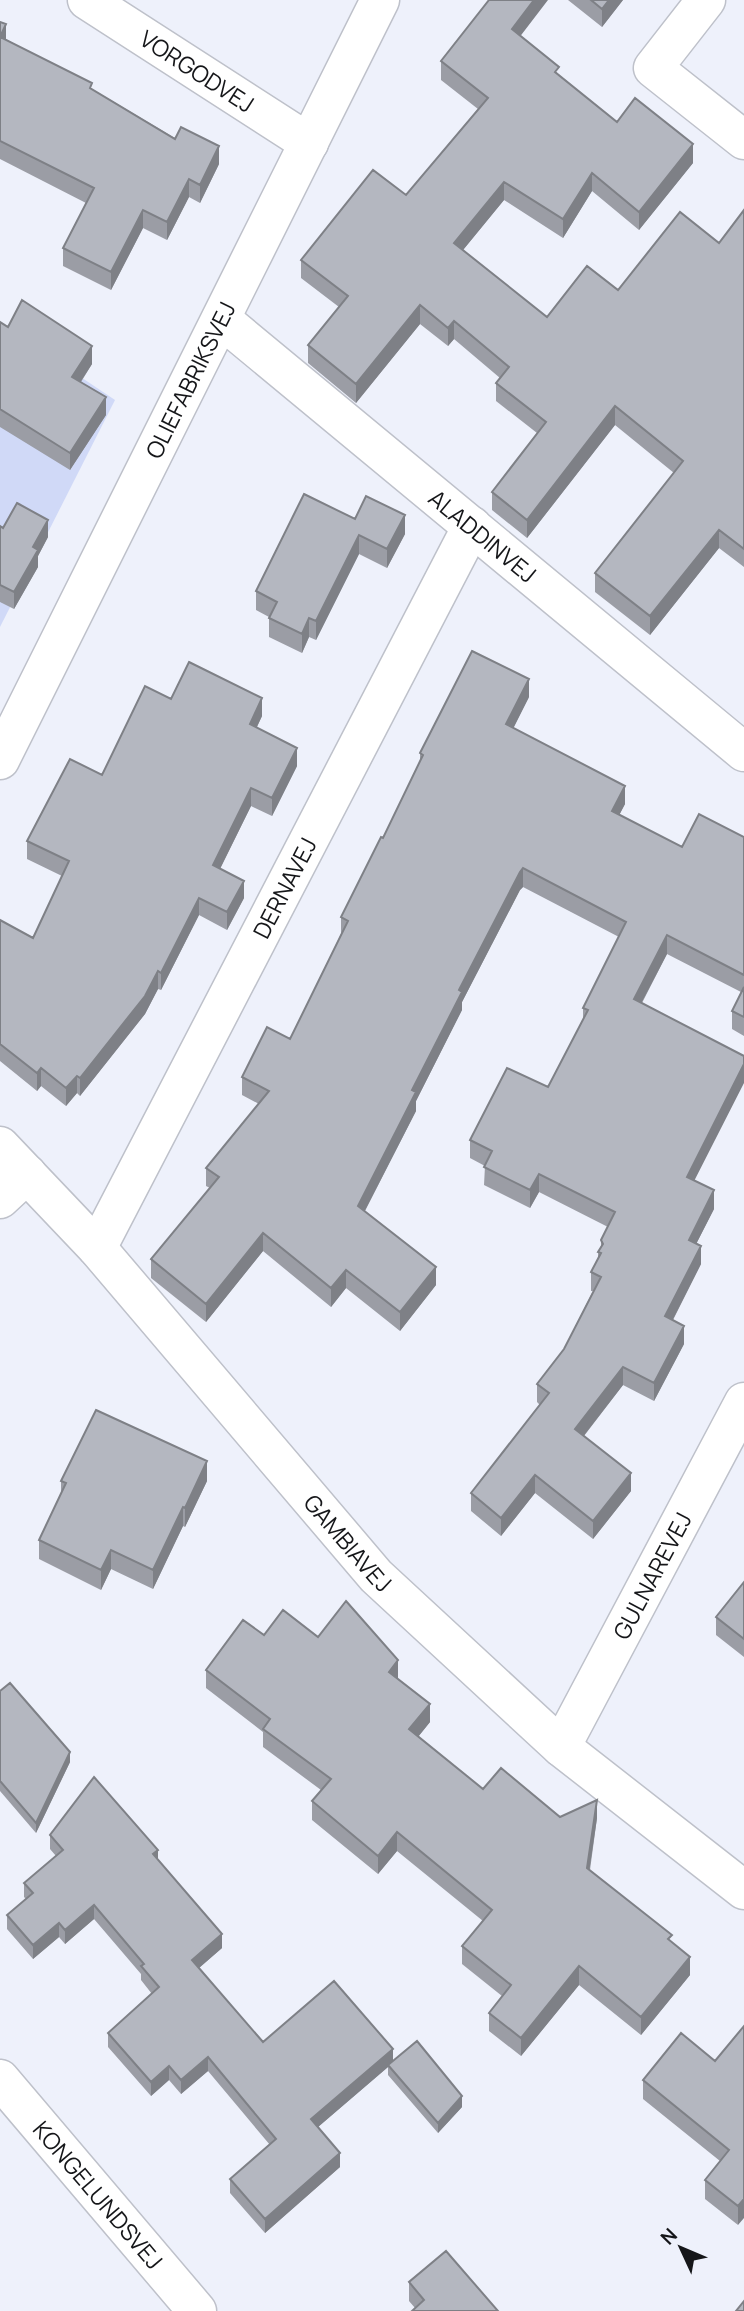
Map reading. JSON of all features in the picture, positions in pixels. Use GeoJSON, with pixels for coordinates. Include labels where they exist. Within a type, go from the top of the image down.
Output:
{"type":"FeatureCollection","features":[{"type":"Feature","properties":{"kind":"street","name":"VORGODVEJ"},"geometry":{"type":"LineString","coordinates":[[87,0],[309,143]]}},
{"type":"Feature","properties":{"kind":"street","name":"OLIEFABRIKSVEJ"},"geometry":{"type":"LineString","coordinates":[[0,760],[380,0]]}},
{"type":"Feature","properties":{"kind":"street"},"geometry":{"type":"LineString","coordinates":[[706,0],[653,68],[744,140]]}},
{"type":"Feature","properties":{"kind":"street","name":"ALADDINVEJ"},"geometry":{"type":"LineString","coordinates":[[221,319],[744,752]]}},
{"type":"Feature","properties":{"kind":"street","name":"DERNAVEJ"},"geometry":{"type":"LineString","coordinates":[[97,1248],[472,526]]}},
{"type":"Feature","properties":{"kind":"street","name":"GAMBIAVEJ"},"geometry":{"type":"LineString","coordinates":[[0,1146],[13,1187],[97,1248],[376,1576],[561,1748],[744,1890]]}},
{"type":"Feature","properties":{"kind":"street","name":"GULNAREVEJ"},"geometry":{"type":"LineString","coordinates":[[561,1748],[744,1402]]}},
{"type":"Feature","properties":{"kind":"street","name":"KONGELUNDSVEJ"},"geometry":{"type":"LineString","coordinates":[[0,2080],[197,2311]]}},
{"type":"Feature","properties":{"kind":"shaded area"},"geometry":{"type":"Polygon","coordinates":[[[0,323],[115,400],[0,627],[0,323]]]}},
{"type":"Feature","properties":{"kind":"building"},"geometry":{"type":"Polygon","coordinates":[[[489,0],[534,0],[512,29],[559,67],[555,72],[617,122],[635,98],[693,144],[639,212],[592,173],[563,219],[504,182],[454,243],[547,317],[587,266],[618,290],[680,212],[719,243],[744,210],[744,549],[719,530],[650,616],[595,573],[683,461],[615,406],[527,520],[492,492],[546,422],[496,383],[509,367],[454,321],[448,328],[420,305],[356,384],[308,345],[348,296],[301,260],[373,170],[406,195],[488,98],[441,61],[489,0]]]}},
{"type":"Feature","properties":{"kind":"building"},"geometry":{"type":"Polygon","coordinates":[[[591,0],[609,0],[602,9],[591,0]]]}},
{"type":"Feature","properties":{"kind":"building"},"geometry":{"type":"Polygon","coordinates":[[[0,22],[6,24],[0,37],[0,22]]]}},
{"type":"Feature","properties":{"kind":"building"},"geometry":{"type":"Polygon","coordinates":[[[0,37],[92,83],[90,88],[175,139],[181,127],[219,146],[200,185],[189,179],[167,222],[143,210],[111,272],[63,248],[94,188],[0,141],[0,37]]]}},
{"type":"Feature","properties":{"kind":"building"},"geometry":{"type":"Polygon","coordinates":[[[22,300],[92,346],[72,377],[106,397],[70,453],[0,409],[0,322],[8,327],[22,300]]]}},
{"type":"Feature","properties":{"kind":"building"},"geometry":{"type":"Polygon","coordinates":[[[304,494],[355,519],[366,496],[405,515],[387,549],[359,535],[316,621],[309,618],[302,634],[269,618],[277,602],[256,591],[304,494]]]}},
{"type":"Feature","properties":{"kind":"building"},"geometry":{"type":"Polygon","coordinates":[[[17,503],[48,520],[33,547],[38,550],[14,592],[0,585],[0,526],[3,528],[17,503]]]}},
{"type":"Feature","properties":{"kind":"building"},"geometry":{"type":"Polygon","coordinates":[[[472,651],[529,679],[506,724],[625,786],[612,811],[682,847],[699,814],[744,837],[744,975],[667,935],[634,999],[744,1056],[744,1064],[687,1177],[714,1190],[689,1240],[701,1246],[665,1316],[684,1326],[654,1383],[623,1367],[575,1429],[631,1473],[593,1521],[535,1475],[501,1518],[471,1493],[549,1393],[537,1384],[564,1349],[601,1277],[591,1272],[601,1253],[598,1252],[603,1244],[601,1240],[615,1212],[539,1174],[530,1190],[484,1167],[492,1151],[470,1140],[507,1068],[548,1087],[588,1010],[583,1008],[626,922],[523,868],[520,872],[459,990],[462,992],[412,1090],[416,1092],[358,1206],[436,1267],[400,1312],[346,1270],[331,1288],[263,1233],[206,1304],[151,1259],[219,1177],[206,1168],[269,1091],[242,1077],[267,1027],[290,1039],[348,921],[341,917],[381,837],[383,838],[423,755],[420,753],[472,651]]]}},
{"type":"Feature","properties":{"kind":"building"},"geometry":{"type":"Polygon","coordinates":[[[189,662],[262,698],[250,724],[297,748],[272,798],[251,788],[213,865],[244,881],[227,912],[199,898],[161,973],[158,971],[145,996],[80,1078],[77,1076],[66,1088],[41,1068],[37,1073],[0,1044],[0,920],[33,938],[69,861],[27,841],[70,759],[102,775],[145,686],[171,699],[189,662]]]}},
{"type":"Feature","properties":{"kind":"building"},"geometry":{"type":"Polygon","coordinates":[[[744,987],[744,1017],[732,1011],[744,987]]]}},
{"type":"Feature","properties":{"kind":"building"},"geometry":{"type":"Polygon","coordinates":[[[96,1410],[207,1461],[153,1570],[111,1550],[101,1570],[39,1540],[66,1483],[61,1481],[96,1410]]]}},
{"type":"Feature","properties":{"kind":"building"},"geometry":{"type":"Polygon","coordinates":[[[744,1582],[744,1639],[716,1617],[744,1582]]]}},
{"type":"Feature","properties":{"kind":"building"},"geometry":{"type":"Polygon","coordinates":[[[346,1601],[398,1660],[389,1672],[430,1704],[409,1729],[483,1789],[501,1768],[560,1817],[597,1800],[587,1868],[672,1935],[668,1939],[690,1957],[641,2017],[579,1966],[521,2038],[489,2013],[511,1985],[462,1946],[492,1910],[397,1832],[378,1856],[312,1801],[331,1779],[263,1729],[270,1719],[206,1670],[243,1620],[264,1635],[283,1610],[318,1637],[346,1601]]]}},
{"type":"Feature","properties":{"kind":"building"},"geometry":{"type":"Polygon","coordinates":[[[10,1683],[70,1752],[36,1823],[0,1781],[0,1691],[10,1683]]]}},
{"type":"Feature","properties":{"kind":"building"},"geometry":{"type":"Polygon","coordinates":[[[94,1777],[158,1850],[153,1854],[222,1934],[192,1960],[263,2042],[334,1981],[393,2049],[311,2119],[340,2153],[265,2219],[230,2179],[276,2139],[208,2057],[181,2080],[169,2066],[151,2082],[108,2033],[159,1987],[141,1966],[144,1964],[94,1905],[65,1930],[59,1923],[33,1945],[7,1915],[33,1893],[24,1883],[63,1850],[50,1835],[94,1777]]]}},
{"type":"Feature","properties":{"kind":"building"},"geometry":{"type":"Polygon","coordinates":[[[744,2026],[744,2199],[738,2206],[705,2180],[729,2150],[643,2080],[681,2033],[715,2061],[744,2026]]]}},
{"type":"Feature","properties":{"kind":"building"},"geometry":{"type":"Polygon","coordinates":[[[417,2041],[462,2096],[438,2123],[388,2065],[417,2041]]]}},
{"type":"Feature","properties":{"kind":"building"},"geometry":{"type":"Polygon","coordinates":[[[446,2251],[498,2311],[412,2311],[424,2300],[409,2282],[446,2251]]]}},
{"type":"Feature","properties":{"kind":"building"},"geometry":{"type":"Polygon","coordinates":[[[744,2301],[744,2311],[736,2311],[744,2301]]]}}]}
